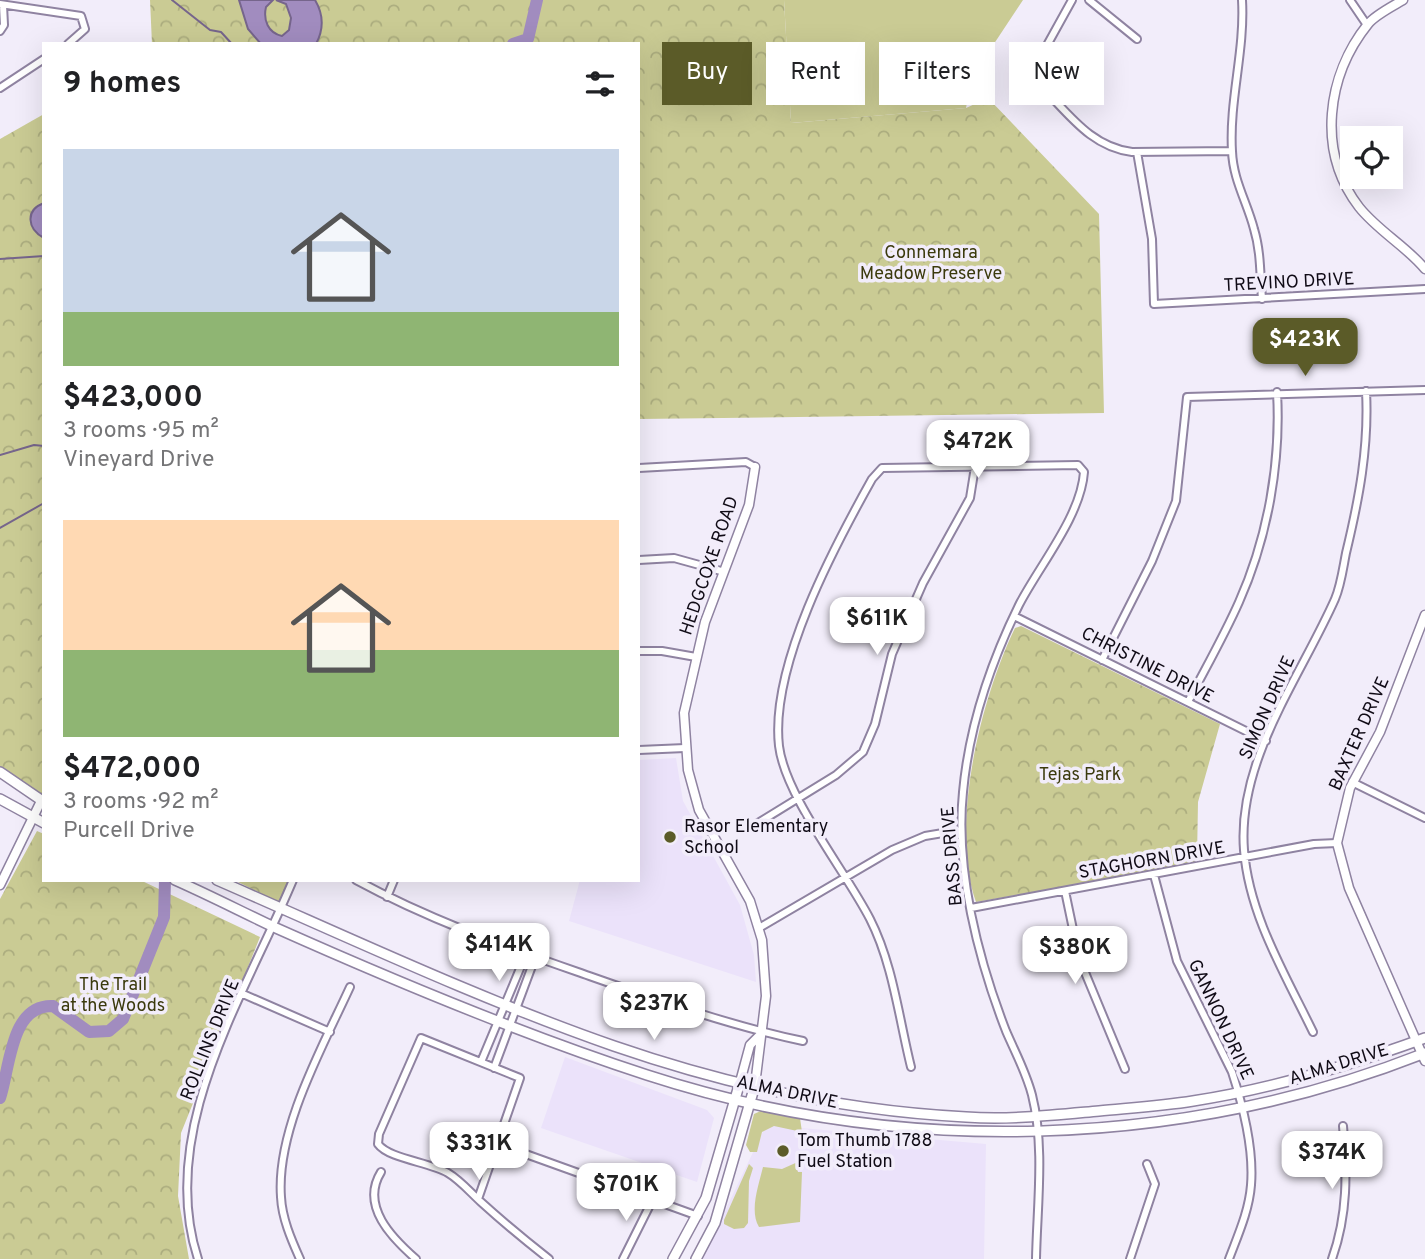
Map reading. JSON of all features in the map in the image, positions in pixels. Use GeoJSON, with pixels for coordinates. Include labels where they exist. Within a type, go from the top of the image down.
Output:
{"type":"FeatureCollection","features":[{"type":"Feature","properties":{"kind":"main road"},"geometry":{"type":"LineString","coordinates":[[0,772],[42,802]]}},
{"type":"Feature","properties":{"kind":"main road"},"geometry":{"type":"LineString","coordinates":[[0,799],[42,822]]}},
{"type":"Feature","properties":{"kind":"main road","name":"ALMA DRIVE"},"geometry":{"type":"LineString","coordinates":[[180,882],[274,927],[508,1026],[649,1076],[813,1116],[886,1126],[1038,1132],[1161,1124],[1241,1109],[1344,1082],[1424,1056]]}},
{"type":"Feature","properties":{"kind":"main road","name":"ALMA DRIVE"},"geometry":{"type":"LineString","coordinates":[[221,882],[505,1004],[614,1046],[740,1082],[816,1100],[886,1111],[968,1118],[1037,1118],[1142,1108],[1238,1091],[1371,1057],[1421,1039]]}},
{"type":"Feature","properties":{"kind":"main road"},"geometry":{"type":"LineString","coordinates":[[608,1061],[614,1046]]}},
{"type":"Feature","properties":{"kind":"main road","name":"HEDGCOXE ROAD"},"geometry":{"type":"LineString","coordinates":[[673,1259],[698,1216],[714,1176],[740,1082]]}},
{"type":"Feature","properties":{"kind":"main road","name":"HEDGCOXE ROAD"},"geometry":{"type":"LineString","coordinates":[[696,1259],[715,1223],[755,1085]]}},
{"type":"Feature","properties":{"kind":"main road"},"geometry":{"type":"LineString","coordinates":[[886,1111],[886,1126]]}},
{"type":"Feature","properties":{"kind":"main road"},"geometry":{"type":"LineString","coordinates":[[698,1216],[715,1223]]}},
{"type":"Feature","properties":{"kind":"street"},"geometry":{"type":"LineString","coordinates":[[1072,0],[1030,76],[1092,138],[1119,150],[1137,152],[1232,151]]}},
{"type":"Feature","properties":{"kind":"street"},"geometry":{"type":"LineString","coordinates":[[1089,0],[1137,39]]}},
{"type":"Feature","properties":{"kind":"street"},"geometry":{"type":"LineString","coordinates":[[1242,0],[1244,36],[1235,82],[1232,151],[1241,196],[1249,210],[1260,253],[1262,299]]}},
{"type":"Feature","properties":{"kind":"street"},"geometry":{"type":"LineString","coordinates":[[1350,0],[1367,25]]}},
{"type":"Feature","properties":{"kind":"street"},"geometry":{"type":"LineString","coordinates":[[1403,0],[1367,25],[1347,56],[1334,93],[1331,112],[1334,151],[1344,183],[1360,208],[1425,269]]}},
{"type":"Feature","properties":{"kind":"street"},"geometry":{"type":"LineString","coordinates":[[0,31],[4,25],[2,4],[51,9],[81,16],[85,29],[70,42]]}},
{"type":"Feature","properties":{"kind":"street"},"geometry":{"type":"LineString","coordinates":[[0,88],[42,61]]}},
{"type":"Feature","properties":{"kind":"street","name":"TREVINO DRIVE"},"geometry":{"type":"LineString","coordinates":[[1137,152],[1152,239],[1154,304],[1425,289]]}},
{"type":"Feature","properties":{"kind":"street"},"geometry":{"type":"LineString","coordinates":[[1102,660],[1152,561],[1176,501],[1187,397],[1277,392],[1425,390]]}},
{"type":"Feature","properties":{"kind":"street","name":"SIMON DRIVE"},"geometry":{"type":"LineString","coordinates":[[1313,1032],[1259,920],[1251,893],[1245,858],[1247,803],[1266,741],[1336,596],[1364,477],[1366,391]]}},
{"type":"Feature","properties":{"kind":"street"},"geometry":{"type":"LineString","coordinates":[[1188,702],[1240,601],[1255,559],[1277,464],[1277,392]]}},
{"type":"Feature","properties":{"kind":"street"},"geometry":{"type":"LineString","coordinates":[[640,468],[746,462],[755,467]]}},
{"type":"Feature","properties":{"kind":"street","name":"HEDGCOXE ROAD"},"geometry":{"type":"LineString","coordinates":[[755,467],[749,505],[721,571],[696,657],[684,713],[685,748],[699,810],[750,901],[759,928],[766,965],[766,996],[760,1033],[762,1046],[755,1085]]}},
{"type":"Feature","properties":{"kind":"street"},"geometry":{"type":"LineString","coordinates":[[758,823],[799,798],[836,775],[863,752],[875,724],[892,654],[923,583],[970,498],[975,467],[882,468],[872,479],[822,571],[792,659],[778,727],[783,764],[799,798],[879,938],[911,1068]]}},
{"type":"Feature","properties":{"kind":"street","name":"BASS DRIVE"},"geometry":{"type":"LineString","coordinates":[[975,467],[1081,467],[1084,475],[1063,531],[1014,616],[984,687],[974,725],[962,794],[961,830],[974,932],[1006,1030],[1022,1066],[1037,1118],[1036,1259]]}},
{"type":"Feature","properties":{"kind":"street"},"geometry":{"type":"LineString","coordinates":[[640,560],[674,558],[721,571]]}},
{"type":"Feature","properties":{"kind":"street","name":"BAXTER DRIVE"},"geometry":{"type":"LineString","coordinates":[[1424,1056],[1421,1039],[1349,888],[1337,843],[1352,782],[1380,732],[1425,615]]}},
{"type":"Feature","properties":{"kind":"street","name":"CHRISTINE DRIVE"},"geometry":{"type":"LineString","coordinates":[[1014,616],[1266,741]]}},
{"type":"Feature","properties":{"kind":"street"},"geometry":{"type":"LineString","coordinates":[[640,651],[662,651],[696,657]]}},
{"type":"Feature","properties":{"kind":"street"},"geometry":{"type":"LineString","coordinates":[[640,750],[685,748]]}},
{"type":"Feature","properties":{"kind":"street"},"geometry":{"type":"LineString","coordinates":[[1352,782],[1425,818]]}},
{"type":"Feature","properties":{"kind":"street"},"geometry":{"type":"LineString","coordinates":[[0,885],[4,865],[42,802]]}},
{"type":"Feature","properties":{"kind":"street"},"geometry":{"type":"LineString","coordinates":[[759,928],[908,842],[961,830]]}},
{"type":"Feature","properties":{"kind":"street","name":"STAGHORN DRIVE"},"geometry":{"type":"LineString","coordinates":[[971,908],[1314,844],[1337,843]]}},
{"type":"Feature","properties":{"kind":"street","name":"GANNON DRIVE"},"geometry":{"type":"LineString","coordinates":[[1154,875],[1177,961],[1232,1072],[1238,1091],[1250,1154],[1251,1185],[1248,1206],[1229,1259]]}},
{"type":"Feature","properties":{"kind":"street","name":"ROLLINS DRIVE"},"geometry":{"type":"LineString","coordinates":[[198,1259],[188,1214],[187,1185],[195,1117],[217,1052],[292,882]]}},
{"type":"Feature","properties":{"kind":"street"},"geometry":{"type":"LineString","coordinates":[[360,882],[387,897],[536,958],[760,1033],[803,1041]]}},
{"type":"Feature","properties":{"kind":"street"},"geometry":{"type":"LineString","coordinates":[[387,897],[393,882]]}},
{"type":"Feature","properties":{"kind":"street"},"geometry":{"type":"LineString","coordinates":[[1065,891],[1083,968],[1125,1069]]}},
{"type":"Feature","properties":{"kind":"street"},"geometry":{"type":"LineString","coordinates":[[481,1062],[526,954]]}},
{"type":"Feature","properties":{"kind":"street"},"geometry":{"type":"LineString","coordinates":[[494,1068],[536,958]]}},
{"type":"Feature","properties":{"kind":"street"},"geometry":{"type":"LineString","coordinates":[[300,1259],[281,1199],[281,1169],[286,1134],[350,987]]}},
{"type":"Feature","properties":{"kind":"street"},"geometry":{"type":"LineString","coordinates":[[243,994],[330,1032]]}},
{"type":"Feature","properties":{"kind":"street","name":"HEDGCOXE ROAD"},"geometry":{"type":"LineString","coordinates":[[740,1082],[750,1045],[760,1033]]}},
{"type":"Feature","properties":{"kind":"street"},"geometry":{"type":"LineString","coordinates":[[478,1199],[520,1078],[421,1038],[379,1134],[378,1144],[385,1151],[430,1164],[450,1174],[478,1199],[549,1259]]}},
{"type":"Feature","properties":{"kind":"street"},"geometry":{"type":"LineString","coordinates":[[1332,1259],[1344,1218],[1346,1194],[1343,1126]]}},
{"type":"Feature","properties":{"kind":"street"},"geometry":{"type":"LineString","coordinates":[[498,1144],[698,1216]]}},
{"type":"Feature","properties":{"kind":"street"},"geometry":{"type":"LineString","coordinates":[[1130,1259],[1155,1184],[1147,1164]]}},
{"type":"Feature","properties":{"kind":"street"},"geometry":{"type":"LineString","coordinates":[[381,1172],[373,1185],[378,1214],[393,1238],[416,1259]]}},
{"type":"Feature","properties":{"kind":"street"},"geometry":{"type":"LineString","coordinates":[[623,1259],[653,1199]]}},
{"type":"Feature","properties":{"kind":"shaded area"},"geometry":{"type":"Polygon","coordinates":[[[239,0],[273,0],[266,7],[266,21],[273,32],[282,36],[289,30],[291,18],[286,4],[276,0],[315,0],[322,22],[317,42],[259,42],[248,29],[239,0]]]}},
{"type":"Feature","properties":{"kind":"shaded area"},"geometry":{"type":"Polygon","coordinates":[[[42,204],[42,237],[34,230],[31,220],[31,215],[42,204]]]}},
{"type":"Feature","properties":{"kind":"shaded area","name":"Rasor Elementary School"},"geometry":{"type":"Polygon","coordinates":[[[676,758],[683,801],[740,905],[754,955],[756,982],[569,921],[579,882],[640,882],[640,760],[676,758]]]}},
{"type":"Feature","properties":{"kind":"shaded area"},"geometry":{"type":"Polygon","coordinates":[[[565,1057],[707,1110],[714,1118],[697,1182],[541,1128],[565,1057]]]}},
{"type":"Feature","properties":{"kind":"shaded area"},"geometry":{"type":"Polygon","coordinates":[[[766,1125],[986,1144],[984,1259],[702,1259],[766,1125]]]}},
{"type":"Feature","properties":{"kind":"green space","name":"Connemara Meadow Preserve"},"geometry":{"type":"Polygon","coordinates":[[[150,0],[784,0],[786,42],[766,42],[766,105],[790,105],[791,123],[995,105],[1099,214],[1104,413],[640,419],[640,42],[152,42],[150,0]]]}},
{"type":"Feature","properties":{"kind":"green space"},"geometry":{"type":"Polygon","coordinates":[[[784,0],[1023,0],[995,42],[879,42],[879,105],[967,105],[966,108],[791,123],[790,105],[865,105],[865,42],[786,42],[784,0]]]}},
{"type":"Feature","properties":{"kind":"green space"},"geometry":{"type":"Polygon","coordinates":[[[42,115],[42,798],[0,770],[0,139],[42,115]]]}},
{"type":"Feature","properties":{"kind":"green space","name":"Tejas Park"},"geometry":{"type":"Polygon","coordinates":[[[1021,626],[1220,724],[1198,802],[1197,858],[1193,864],[976,902],[969,872],[966,837],[973,763],[1002,657],[1015,628],[1021,626]]]}},
{"type":"Feature","properties":{"kind":"green space","name":"The Trail at the Woods"},"geometry":{"type":"Polygon","coordinates":[[[37,831],[42,833],[42,882],[144,882],[260,937],[181,1133],[178,1196],[189,1259],[0,1259],[0,899],[37,831]]]}},
{"type":"Feature","properties":{"kind":"green space"},"geometry":{"type":"Polygon","coordinates":[[[238,882],[287,882],[280,903],[238,882]]]}},
{"type":"Feature","properties":{"kind":"green space"},"geometry":{"type":"Polygon","coordinates":[[[763,1110],[800,1118],[802,1132],[774,1126],[762,1132],[757,1152],[750,1152],[746,1145],[754,1114],[763,1110]]]}},
{"type":"Feature","properties":{"kind":"green space"},"geometry":{"type":"Polygon","coordinates":[[[800,1161],[796,1164],[798,1172],[802,1172],[800,1222],[759,1227],[755,1205],[763,1167],[782,1169],[800,1161]]]}},
{"type":"Feature","properties":{"kind":"green space"},"geometry":{"type":"Polygon","coordinates":[[[749,1164],[753,1168],[749,1181],[748,1223],[744,1228],[734,1229],[724,1224],[724,1220],[749,1164]]]}},
{"type":"Feature","properties":{"kind":"waterway"},"geometry":{"type":"LineString","coordinates":[[172,0],[210,30],[221,32],[230,42]]}},
{"type":"Feature","properties":{"kind":"waterway"},"geometry":{"type":"LineString","coordinates":[[519,42],[528,39],[537,0]]}},
{"type":"Feature","properties":{"kind":"waterway"},"geometry":{"type":"LineString","coordinates":[[0,259],[42,256]]}},
{"type":"Feature","properties":{"kind":"waterway"},"geometry":{"type":"LineString","coordinates":[[0,455],[34,445],[42,446]]}},
{"type":"Feature","properties":{"kind":"waterway"},"geometry":{"type":"LineString","coordinates":[[0,528],[42,504]]}},
{"type":"Feature","properties":{"kind":"waterway"},"geometry":{"type":"LineString","coordinates":[[0,1098],[14,1040],[28,1015],[39,1008],[53,1006],[89,1032],[109,1031],[123,1019],[164,917],[165,882]]}},
{"type":"Feature","properties":{"kind":"place","name":"Rasor Elementary School"},"geometry":{"type":"Point","coordinates":[670,837]}},
{"type":"Feature","properties":{"kind":"place","name":"Tom Thumb 1788 Fuel Station"},"geometry":{"type":"Point","coordinates":[783,1151]}}]}
